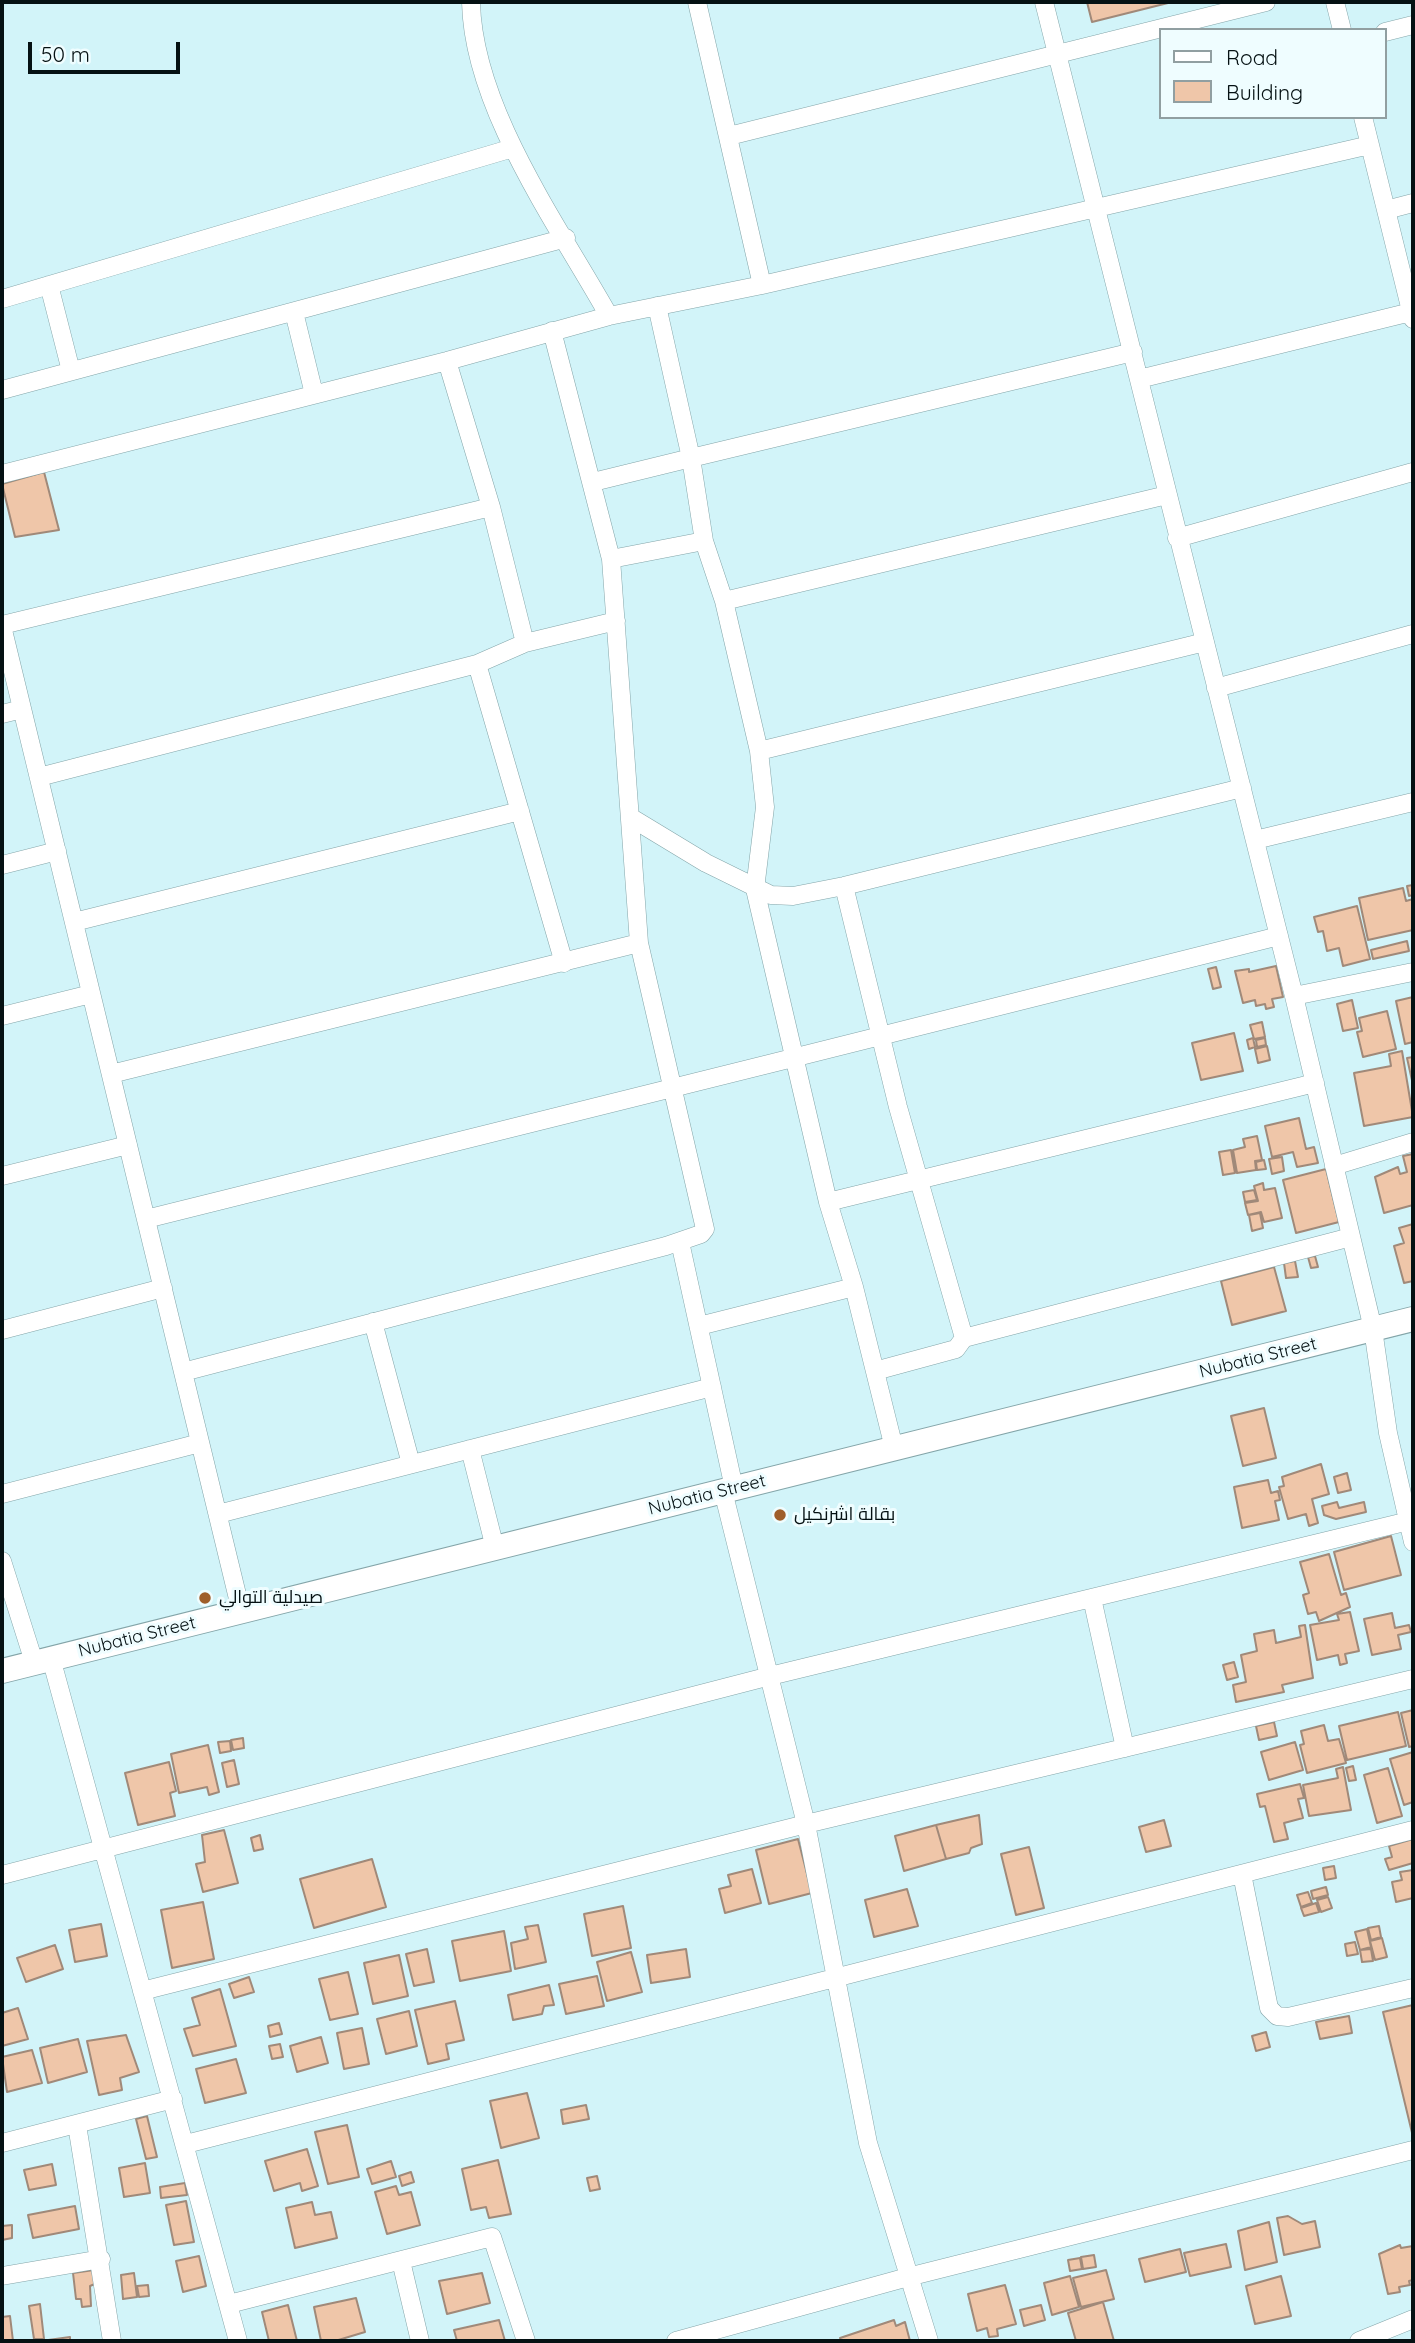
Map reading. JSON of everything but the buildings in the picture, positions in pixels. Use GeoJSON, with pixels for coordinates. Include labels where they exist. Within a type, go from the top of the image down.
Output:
{"type":"FeatureCollection","features":[{"type":"Feature","properties":{"kind":"street"},"geometry":{"type":"LineString","coordinates":[[471,2],[477,53],[513,148],[609,316]]}},
{"type":"Feature","properties":{"kind":"street"},"geometry":{"type":"LineString","coordinates":[[697,2],[762,285]]}},
{"type":"Feature","properties":{"kind":"street"},"geometry":{"type":"LineString","coordinates":[[1044,2],[1294,996],[1373,1329],[1388,1433],[1411,1521],[1413,1542]]}},
{"type":"Feature","properties":{"kind":"street"},"geometry":{"type":"LineString","coordinates":[[1164,28],[1266,2]]}},
{"type":"Feature","properties":{"kind":"street"},"geometry":{"type":"LineString","coordinates":[[1335,2],[1342,28]]}},
{"type":"Feature","properties":{"kind":"street"},"geometry":{"type":"LineString","coordinates":[[1387,32],[1413,25]]}},
{"type":"Feature","properties":{"kind":"street"},"geometry":{"type":"LineString","coordinates":[[729,136],[1160,29]]}},
{"type":"Feature","properties":{"kind":"street"},"geometry":{"type":"LineString","coordinates":[[1139,379],[1412,316],[1364,119]]}},
{"type":"Feature","properties":{"kind":"street"},"geometry":{"type":"LineString","coordinates":[[2,474],[447,361],[609,316],[762,285],[1370,145]]}},
{"type":"Feature","properties":{"kind":"street"},"geometry":{"type":"LineString","coordinates":[[2,299],[513,148]]}},
{"type":"Feature","properties":{"kind":"street"},"geometry":{"type":"LineString","coordinates":[[1386,210],[1413,203]]}},
{"type":"Feature","properties":{"kind":"street"},"geometry":{"type":"LineString","coordinates":[[2,390],[566,238]]}},
{"type":"Feature","properties":{"kind":"street"},"geometry":{"type":"LineString","coordinates":[[49,285],[71,371]]}},
{"type":"Feature","properties":{"kind":"street"},"geometry":{"type":"LineString","coordinates":[[657,306],[691,458],[704,541],[724,601],[759,751],[765,807],[755,889],[792,1057],[828,1202],[854,1287],[894,1448]]}},
{"type":"Feature","properties":{"kind":"street"},"geometry":{"type":"LineString","coordinates":[[294,312],[314,394]]}},
{"type":"Feature","properties":{"kind":"street"},"geometry":{"type":"LineString","coordinates":[[183,1372],[680,1242],[701,1234],[706,1223],[639,943],[611,559],[552,331]]}},
{"type":"Feature","properties":{"kind":"street"},"geometry":{"type":"LineString","coordinates":[[593,482],[1133,352]]}},
{"type":"Feature","properties":{"kind":"street"},"geometry":{"type":"LineString","coordinates":[[447,361],[491,507],[524,643]]}},
{"type":"Feature","properties":{"kind":"street"},"geometry":{"type":"LineString","coordinates":[[1177,538],[1413,472]]}},
{"type":"Feature","properties":{"kind":"street"},"geometry":{"type":"LineString","coordinates":[[724,601],[1167,495]]}},
{"type":"Feature","properties":{"kind":"street"},"geometry":{"type":"LineString","coordinates":[[241,1611],[2,625],[491,507]]}},
{"type":"Feature","properties":{"kind":"street"},"geometry":{"type":"LineString","coordinates":[[611,559],[704,541]]}},
{"type":"Feature","properties":{"kind":"street"},"geometry":{"type":"LineString","coordinates":[[39,777],[477,664],[524,643],[616,621]]}},
{"type":"Feature","properties":{"kind":"street"},"geometry":{"type":"LineString","coordinates":[[1216,688],[1413,634]]}},
{"type":"Feature","properties":{"kind":"street"},"geometry":{"type":"LineString","coordinates":[[759,751],[1205,642]]}},
{"type":"Feature","properties":{"kind":"street"},"geometry":{"type":"LineString","coordinates":[[477,664],[564,963]]}},
{"type":"Feature","properties":{"kind":"street"},"geometry":{"type":"LineString","coordinates":[[2,714],[22,709]]}},
{"type":"Feature","properties":{"kind":"street"},"geometry":{"type":"LineString","coordinates":[[630,817],[665,840],[755,889],[780,898],[844,886],[1242,788]]}},
{"type":"Feature","properties":{"kind":"street"},"geometry":{"type":"LineString","coordinates":[[1255,840],[1413,802]]}},
{"type":"Feature","properties":{"kind":"street"},"geometry":{"type":"LineString","coordinates":[[74,922],[520,811]]}},
{"type":"Feature","properties":{"kind":"street"},"geometry":{"type":"LineString","coordinates":[[2,865],[57,851]]}},
{"type":"Feature","properties":{"kind":"street"},"geometry":{"type":"LineString","coordinates":[[844,886],[918,1179],[964,1338],[960,1346],[950,1351],[875,1371]]}},
{"type":"Feature","properties":{"kind":"street"},"geometry":{"type":"LineString","coordinates":[[145,1219],[672,1086],[881,1038],[1279,936]]}},
{"type":"Feature","properties":{"kind":"street"},"geometry":{"type":"LineString","coordinates":[[111,1074],[639,943]]}},
{"type":"Feature","properties":{"kind":"street"},"geometry":{"type":"LineString","coordinates":[[1294,996],[1413,972]]}},
{"type":"Feature","properties":{"kind":"street"},"geometry":{"type":"LineString","coordinates":[[2,1016],[92,994]]}},
{"type":"Feature","properties":{"kind":"street"},"geometry":{"type":"LineString","coordinates":[[828,1202],[1314,1083]]}},
{"type":"Feature","properties":{"kind":"street"},"geometry":{"type":"LineString","coordinates":[[1334,1166],[1413,1142]]}},
{"type":"Feature","properties":{"kind":"street"},"geometry":{"type":"LineString","coordinates":[[2,1176],[128,1145]]}},
{"type":"Feature","properties":{"kind":"street"},"geometry":{"type":"LineString","coordinates":[[964,1338],[1350,1237]]}},
{"type":"Feature","properties":{"kind":"street"},"geometry":{"type":"LineString","coordinates":[[680,1242],[712,1387],[729,1490],[806,1824],[869,2143],[929,2341]]}},
{"type":"Feature","properties":{"kind":"street"},"geometry":{"type":"LineString","coordinates":[[699,1326],[854,1287]]}},
{"type":"Feature","properties":{"kind":"street"},"geometry":{"type":"LineString","coordinates":[[2,1331],[163,1288]]}},
{"type":"Feature","properties":{"kind":"street","name":"Nubatia Street"},"geometry":{"type":"LineString","coordinates":[[2,1671],[1413,1319]]}},
{"type":"Feature","properties":{"kind":"street"},"geometry":{"type":"LineString","coordinates":[[373,1322],[411,1464]]}},
{"type":"Feature","properties":{"kind":"street"},"geometry":{"type":"LineString","coordinates":[[218,1514],[712,1387]]}},
{"type":"Feature","properties":{"kind":"street"},"geometry":{"type":"LineString","coordinates":[[2,1494],[200,1443]]}},
{"type":"Feature","properties":{"kind":"street"},"geometry":{"type":"LineString","coordinates":[[470,1449],[495,1548]]}},
{"type":"Feature","properties":{"kind":"street"},"geometry":{"type":"LineString","coordinates":[[2,1874],[770,1676],[1411,1521]]}},
{"type":"Feature","properties":{"kind":"street"},"geometry":{"type":"LineString","coordinates":[[2,1561],[43,1660],[101,1849],[186,2144],[238,2341]]}},
{"type":"Feature","properties":{"kind":"street"},"geometry":{"type":"LineString","coordinates":[[1092,1598],[1125,1748]]}},
{"type":"Feature","properties":{"kind":"street"},"geometry":{"type":"LineString","coordinates":[[142,1991],[806,1824],[1413,1679]]}},
{"type":"Feature","properties":{"kind":"street"},"geometry":{"type":"LineString","coordinates":[[186,2144],[407,2090],[1413,1830]]}},
{"type":"Feature","properties":{"kind":"street"},"geometry":{"type":"LineString","coordinates":[[1242,1874],[1269,2008],[1277,2016],[1288,2018],[1413,1988]]}},
{"type":"Feature","properties":{"kind":"street"},"geometry":{"type":"LineString","coordinates":[[2,2143],[173,2099]]}},
{"type":"Feature","properties":{"kind":"street"},"geometry":{"type":"LineString","coordinates":[[77,2125],[101,2259],[112,2341]]}},
{"type":"Feature","properties":{"kind":"street"},"geometry":{"type":"LineString","coordinates":[[676,2341],[908,2277],[1413,2150]]}},
{"type":"Feature","properties":{"kind":"street"},"geometry":{"type":"LineString","coordinates":[[229,2304],[492,2237],[526,2341]]}},
{"type":"Feature","properties":{"kind":"street"},"geometry":{"type":"LineString","coordinates":[[2,2276],[101,2259]]}},
{"type":"Feature","properties":{"kind":"street"},"geometry":{"type":"LineString","coordinates":[[401,2261],[420,2341]]}},
{"type":"Feature","properties":{"kind":"street"},"geometry":{"type":"LineString","coordinates":[[1359,2341],[1413,2319]]}},
{"type":"Feature","properties":{"kind":"place","name":"بقالة اشرنكيل"},"geometry":{"type":"Point","coordinates":[780,1515]}},
{"type":"Feature","properties":{"kind":"place","name":"صيدلية التوالي"},"geometry":{"type":"Point","coordinates":[205,1598]}}]}
